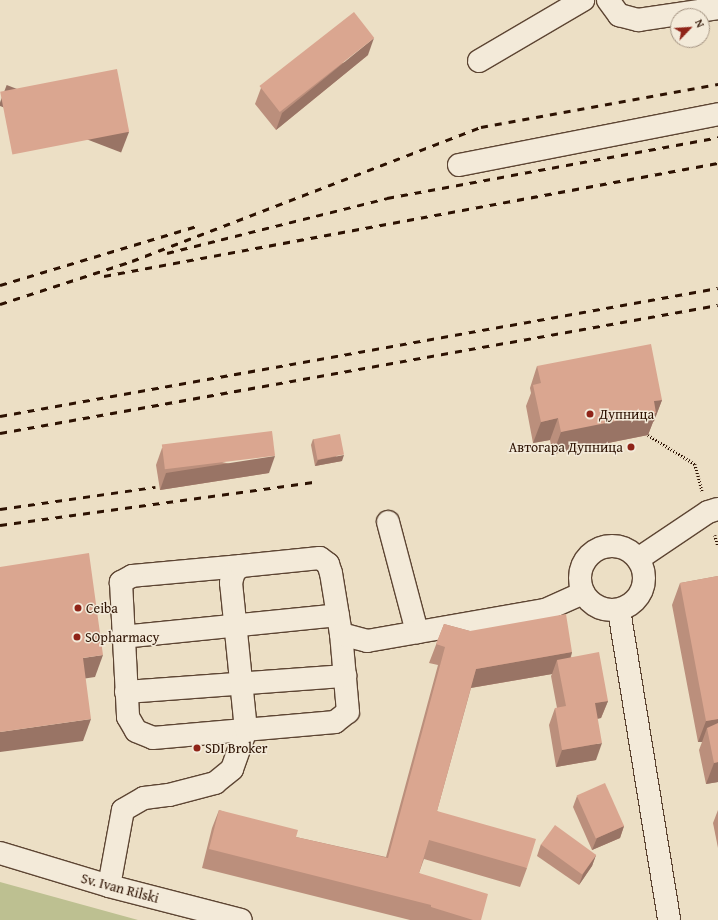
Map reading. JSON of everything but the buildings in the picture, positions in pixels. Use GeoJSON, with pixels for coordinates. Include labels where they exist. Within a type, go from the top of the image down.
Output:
{"type":"FeatureCollection","features":[{"type":"Feature","properties":{"kind":"street"},"geometry":{"type":"LineString","coordinates":[[479,61],[582,0]]}},
{"type":"Feature","properties":{"kind":"street"},"geometry":{"type":"LineString","coordinates":[[608,0],[619,15],[638,20],[718,8]]}},
{"type":"Feature","properties":{"kind":"street"},"geometry":{"type":"LineString","coordinates":[[458,165],[718,114]]}},
{"type":"Feature","properties":{"kind":"street"},"geometry":{"type":"LineString","coordinates":[[638,559],[713,511]]}},
{"type":"Feature","properties":{"kind":"street"},"geometry":{"type":"LineString","coordinates":[[388,522],[416,632]]}},
{"type":"Feature","properties":{"kind":"street"},"geometry":{"type":"LineString","coordinates":[[610,546],[630,552],[638,559],[644,579],[642,590],[629,606],[619,610],[598,607],[583,593],[580,572],[591,554],[610,546]]}},
{"type":"Feature","properties":{"kind":"street"},"geometry":{"type":"LineString","coordinates":[[320,558],[328,564],[340,625],[348,712],[335,722],[153,738],[136,731],[128,718],[122,637],[120,582],[132,576],[320,558]]}},
{"type":"Feature","properties":{"kind":"street"},"geometry":{"type":"LineString","coordinates":[[109,886],[123,810],[144,798],[169,795],[215,784],[232,769],[246,730],[231,583],[234,572],[240,566]]}},
{"type":"Feature","properties":{"kind":"street"},"geometry":{"type":"LineString","coordinates":[[122,637],[236,624],[340,625],[366,640],[545,610],[583,593]]}},
{"type":"Feature","properties":{"kind":"street"},"geometry":{"type":"LineString","coordinates":[[619,610],[669,920]]}},
{"type":"Feature","properties":{"kind":"street"},"geometry":{"type":"LineString","coordinates":[[126,692],[345,676]]}},
{"type":"Feature","properties":{"kind":"street","name":"Sv. Ivan Rilski"},"geometry":{"type":"LineString","coordinates":[[0,854],[109,886],[241,920]]}},
{"type":"Feature","properties":{"kind":"path"},"geometry":{"type":"LineString","coordinates":[[648,435],[695,464],[713,511],[718,546]]}},
{"type":"Feature","properties":{"kind":"green space"},"geometry":{"type":"Polygon","coordinates":[[[0,882],[138,920],[0,920],[0,882]]]}},
{"type":"Feature","properties":{"kind":"railway"},"geometry":{"type":"LineString","coordinates":[[0,304],[132,261],[481,127],[718,84]]}},
{"type":"Feature","properties":{"kind":"railway"},"geometry":{"type":"LineString","coordinates":[[167,253],[387,198],[718,137]]}},
{"type":"Feature","properties":{"kind":"railway"},"geometry":{"type":"LineString","coordinates":[[104,276],[718,163]]}},
{"type":"Feature","properties":{"kind":"railway"},"geometry":{"type":"LineString","coordinates":[[0,285],[200,225]]}},
{"type":"Feature","properties":{"kind":"railway"},"geometry":{"type":"LineString","coordinates":[[0,416],[718,288]]}},
{"type":"Feature","properties":{"kind":"railway"},"geometry":{"type":"LineString","coordinates":[[0,433],[718,305]]}},
{"type":"Feature","properties":{"kind":"railway"},"geometry":{"type":"LineString","coordinates":[[0,525],[315,482]]}},
{"type":"Feature","properties":{"kind":"railway"},"geometry":{"type":"LineString","coordinates":[[0,509],[155,487]]}},
{"type":"Feature","properties":{"kind":"place","name":"Дупница"},"geometry":{"type":"Point","coordinates":[590,414]}},
{"type":"Feature","properties":{"kind":"place","name":"Автогара Дупница"},"geometry":{"type":"Point","coordinates":[631,447]}},
{"type":"Feature","properties":{"kind":"place","name":"Ceiba"},"geometry":{"type":"Point","coordinates":[78,608]}},
{"type":"Feature","properties":{"kind":"place","name":"SOpharmacy"},"geometry":{"type":"Point","coordinates":[77,637]}},
{"type":"Feature","properties":{"kind":"place","name":"SDI Broker"},"geometry":{"type":"Point","coordinates":[197,748]}}]}
